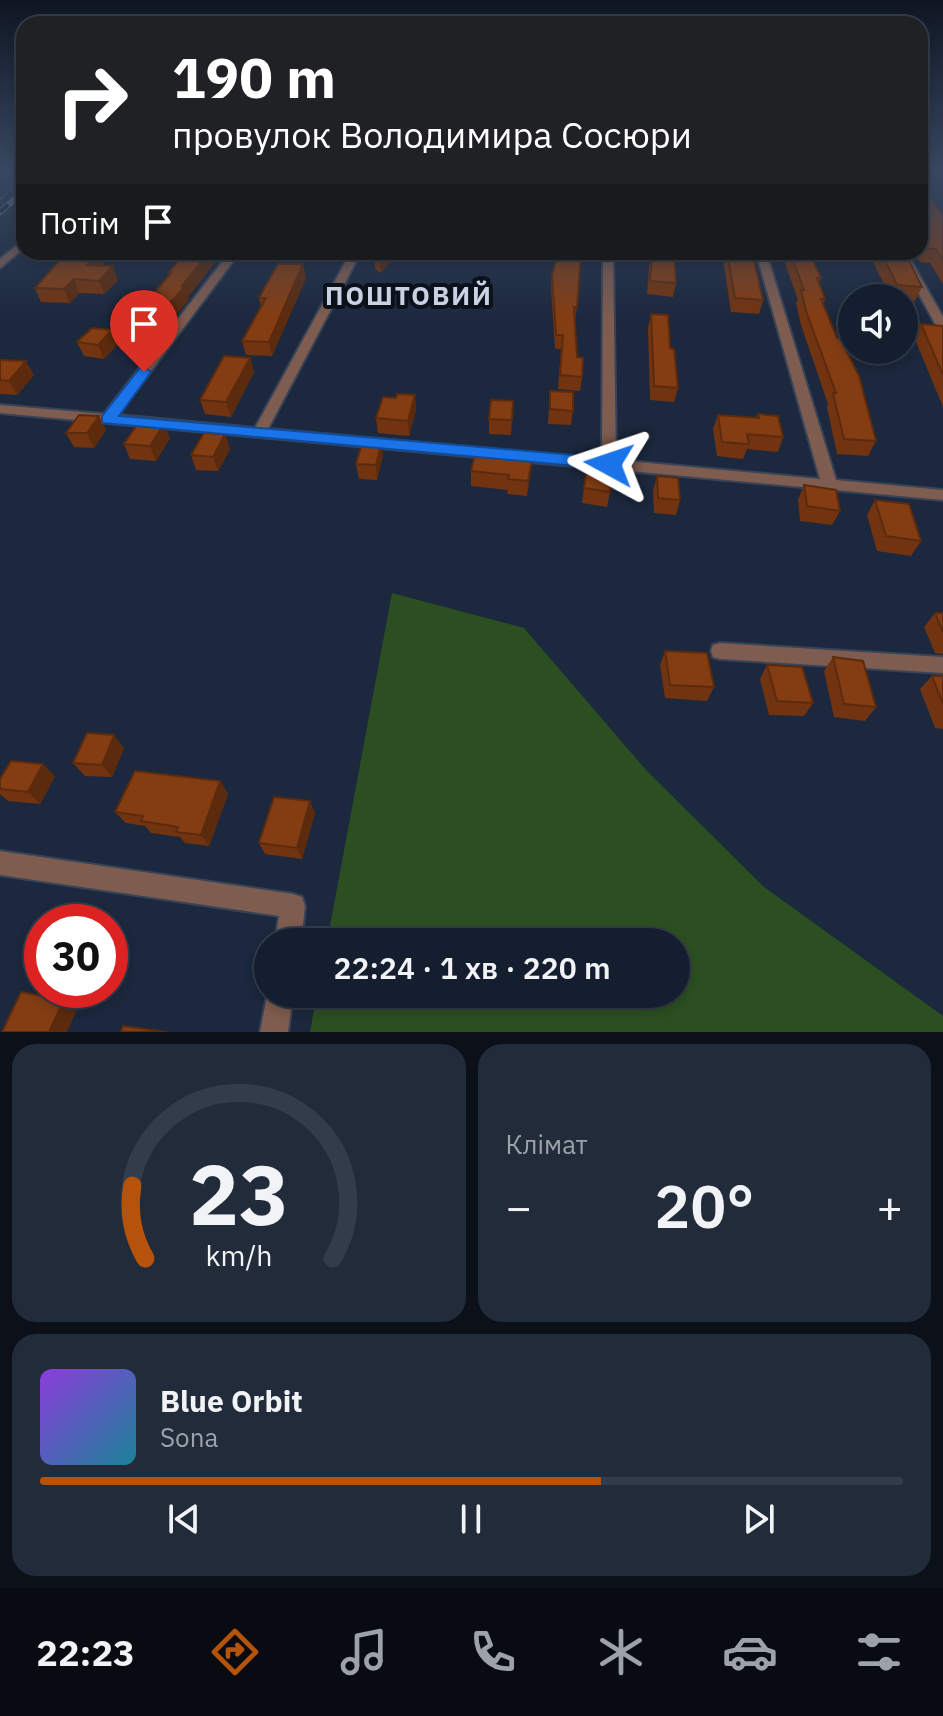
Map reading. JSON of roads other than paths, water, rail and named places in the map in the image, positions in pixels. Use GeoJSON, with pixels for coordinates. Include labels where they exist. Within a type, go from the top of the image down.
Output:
{"type":"FeatureCollection","features":[{"type":"Feature","properties":{"kind":"street"},"geometry":{"type":"LineString","coordinates":[[0,265],[16,250]]}},
{"type":"Feature","properties":{"kind":"street"},"geometry":{"type":"LineString","coordinates":[[107,420],[229,260]]}},
{"type":"Feature","properties":{"kind":"street"},"geometry":{"type":"LineString","coordinates":[[259,433],[352,260]]}},
{"type":"Feature","properties":{"kind":"street"},"geometry":{"type":"LineString","coordinates":[[608,260],[609,464]]}},
{"type":"Feature","properties":{"kind":"street"},"geometry":{"type":"LineString","coordinates":[[763,260],[829,483]]}},
{"type":"Feature","properties":{"kind":"street"},"geometry":{"type":"LineString","coordinates":[[905,260],[943,327]]}},
{"type":"Feature","properties":{"kind":"street"},"geometry":{"type":"LineString","coordinates":[[0,409],[943,495]]}},
{"type":"Feature","properties":{"kind":"street"},"geometry":{"type":"LineString","coordinates":[[720,651],[943,665]]}},
{"type":"Feature","properties":{"kind":"street"},"geometry":{"type":"LineString","coordinates":[[0,863],[293,906],[290,928]]}},
{"type":"Feature","properties":{"kind":"street"},"geometry":{"type":"LineString","coordinates":[[274,1032],[278,1008]]}},
{"type":"Feature","properties":{"kind":"district","name":"ПОШТОВИЙ"},"geometry":{"type":"Point","coordinates":[409,296]}}]}
